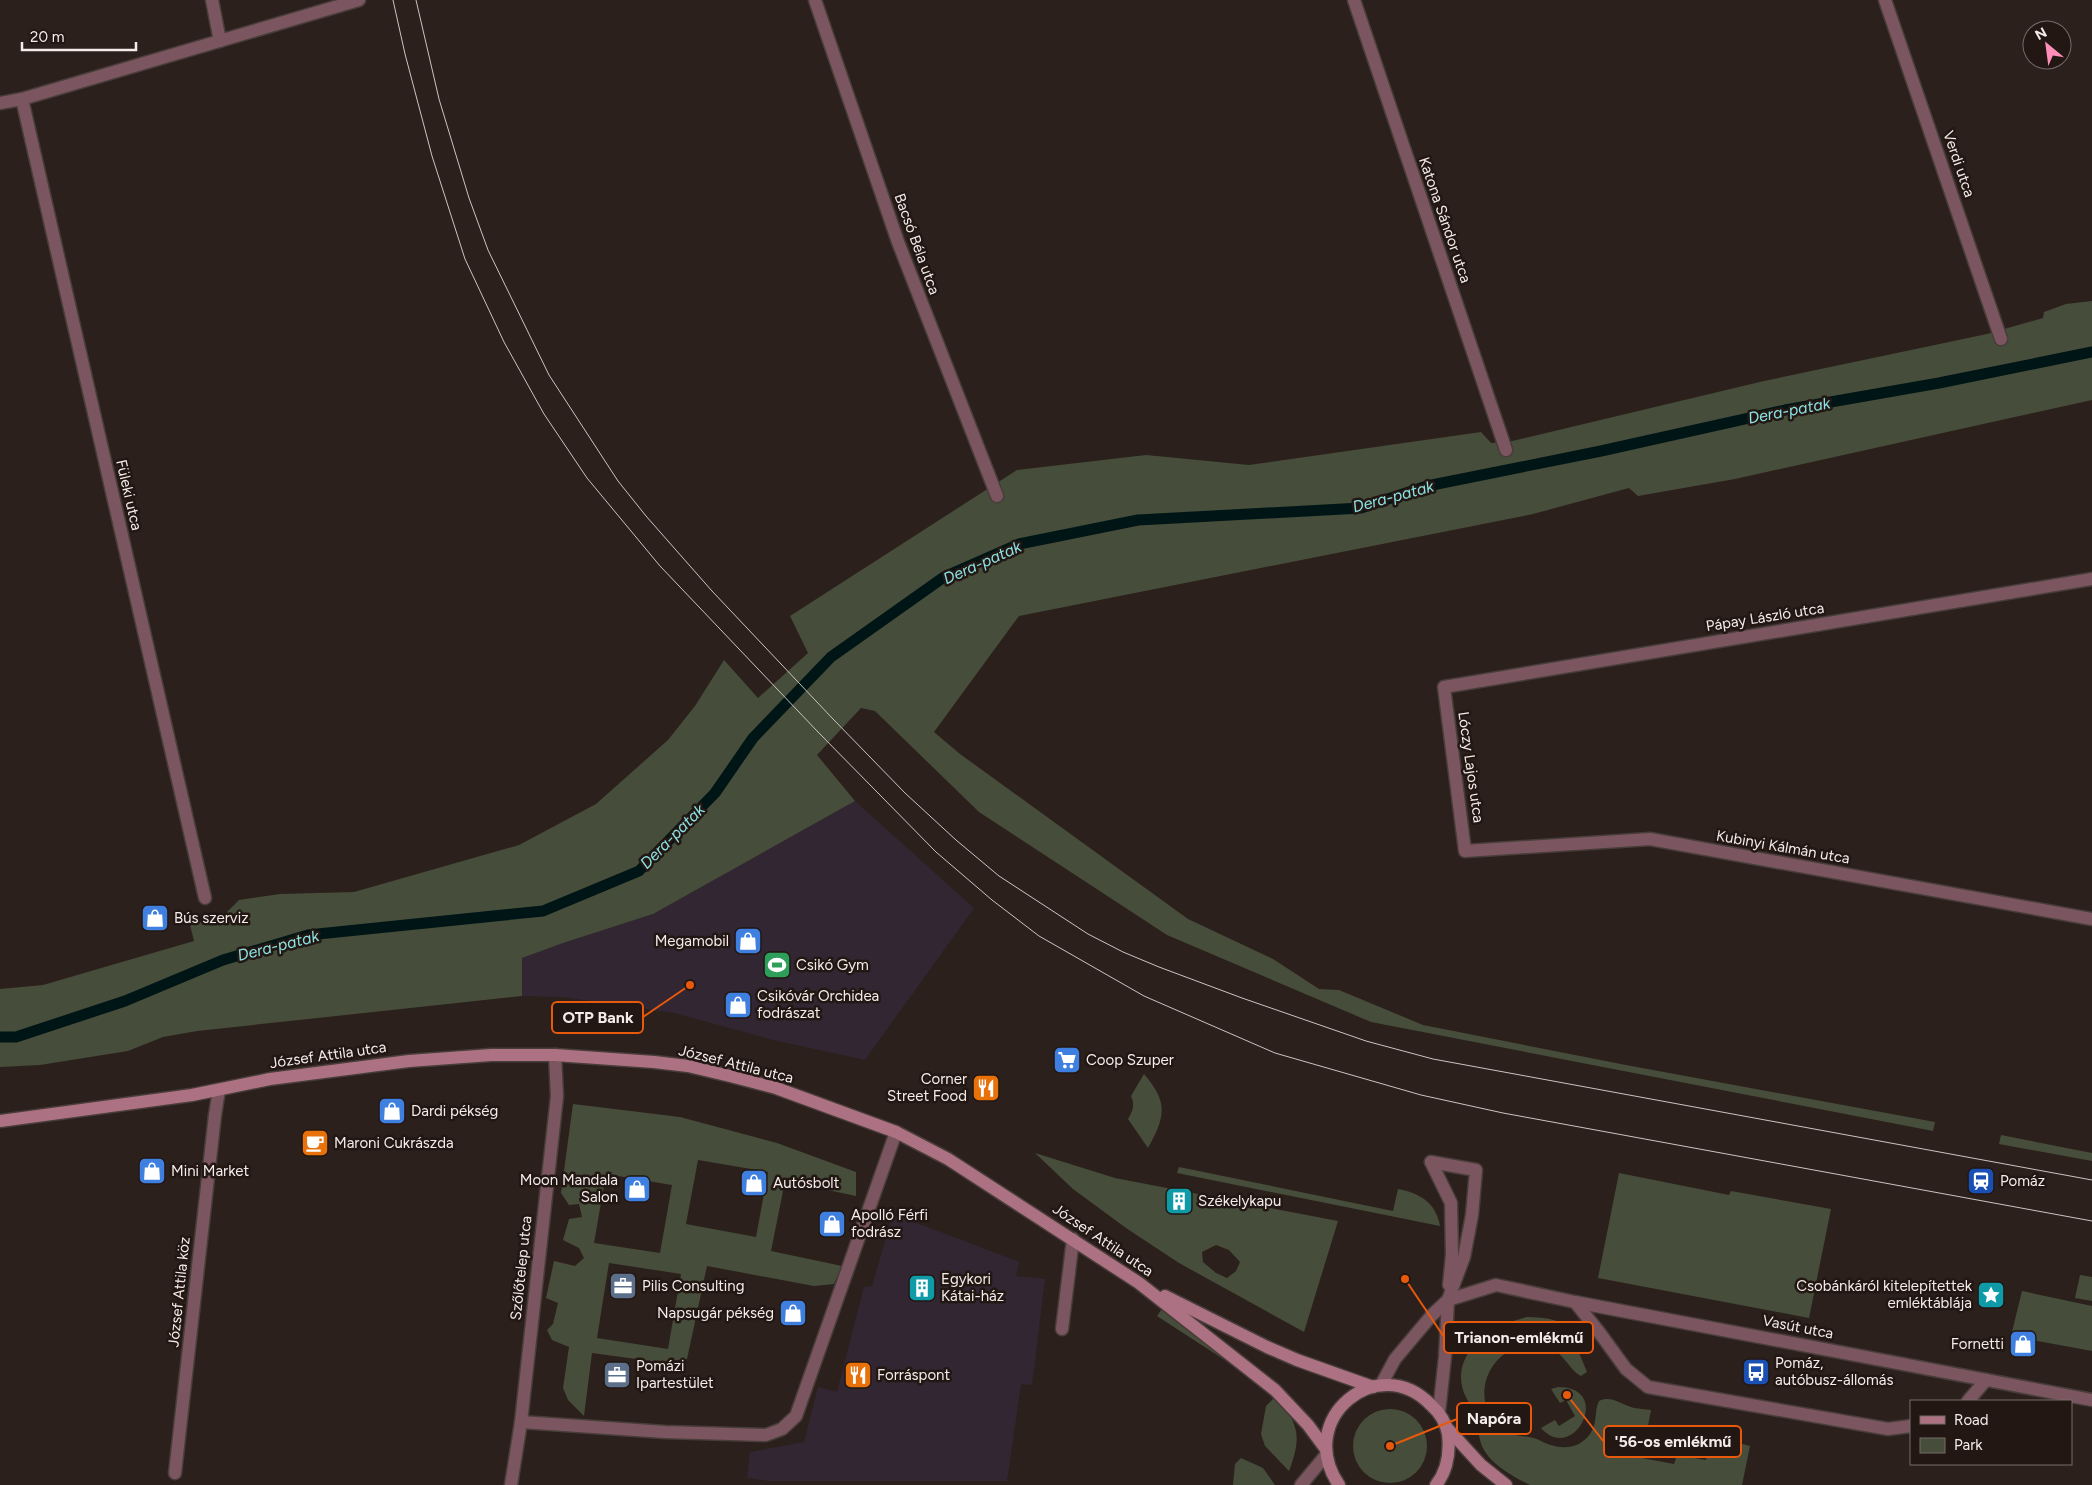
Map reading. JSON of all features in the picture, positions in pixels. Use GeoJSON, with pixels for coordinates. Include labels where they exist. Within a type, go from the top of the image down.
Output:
{"type":"FeatureCollection","features":[{"type":"Feature","properties":{"kind":"main road","name":"József Attila utca"},"geometry":{"type":"LineString","coordinates":[[0,1121],[219,1090],[270,1079],[409,1061],[491,1055],[555,1054],[688,1066],[776,1088],[896,1132],[948,1159],[1074,1239],[1139,1283],[1275,1390],[1308,1425],[1325,1452]]}},
{"type":"Feature","properties":{"kind":"main road"},"geometry":{"type":"LineString","coordinates":[[1139,1283],[1297,1360],[1377,1386],[1403,1387],[1423,1396],[1439,1412],[1446,1428],[1450,1447],[1447,1466],[1436,1485]]}},
{"type":"Feature","properties":{"kind":"main road"},"geometry":{"type":"LineString","coordinates":[[1339,1485],[1331,1474],[1325,1452],[1329,1426],[1339,1408],[1354,1395],[1377,1386]]}},
{"type":"Feature","properties":{"kind":"main road"},"geometry":{"type":"LineString","coordinates":[[1446,1428],[1481,1465],[1506,1485]]}},
{"type":"Feature","properties":{"kind":"street"},"geometry":{"type":"LineString","coordinates":[[212,0],[220,41]]}},
{"type":"Feature","properties":{"kind":"street"},"geometry":{"type":"LineString","coordinates":[[0,103],[22,99],[359,0]]}},
{"type":"Feature","properties":{"kind":"street","name":"Bacsó Béla utca"},"geometry":{"type":"LineString","coordinates":[[815,0],[898,242],[997,496]]}},
{"type":"Feature","properties":{"kind":"street","name":"Katona Sándor utca"},"geometry":{"type":"LineString","coordinates":[[1354,0],[1506,450]]}},
{"type":"Feature","properties":{"kind":"street","name":"Verdi utca"},"geometry":{"type":"LineString","coordinates":[[1885,0],[2001,340]]}},
{"type":"Feature","properties":{"kind":"street","name":"Füleki utca"},"geometry":{"type":"LineString","coordinates":[[22,99],[205,898]]}},
{"type":"Feature","properties":{"kind":"street","name":"Pápay László utca"},"geometry":{"type":"LineString","coordinates":[[1444,688],[2092,579]]}},
{"type":"Feature","properties":{"kind":"street","name":"Lóczy Lajos utca"},"geometry":{"type":"LineString","coordinates":[[1444,688],[1465,851]]}},
{"type":"Feature","properties":{"kind":"street","name":"Kubinyi Kálmán utca"},"geometry":{"type":"LineString","coordinates":[[1465,851],[1650,839],[2092,919]]}},
{"type":"Feature","properties":{"kind":"street","name":"Szőlőtelep utca"},"geometry":{"type":"LineString","coordinates":[[511,1485],[521,1422],[556,1096],[555,1054]]}},
{"type":"Feature","properties":{"kind":"street","name":"József Attila köz"},"geometry":{"type":"LineString","coordinates":[[175,1473],[219,1090]]}},
{"type":"Feature","properties":{"kind":"street"},"geometry":{"type":"LineString","coordinates":[[521,1422],[665,1432],[766,1435],[782,1429],[796,1416],[896,1132]]}},
{"type":"Feature","properties":{"kind":"street"},"geometry":{"type":"LineString","coordinates":[[1377,1386],[1394,1359],[1432,1314],[1448,1300],[1464,1257],[1472,1215],[1476,1170],[1431,1162],[1452,1203],[1452,1255],[1448,1300],[1445,1357],[1439,1412]]}},
{"type":"Feature","properties":{"kind":"street"},"geometry":{"type":"LineString","coordinates":[[1062,1329],[1074,1239]]}},
{"type":"Feature","properties":{"kind":"street","name":"Vasút utca"},"geometry":{"type":"LineString","coordinates":[[1448,1300],[1496,1285],[1574,1302],[2092,1400]]}},
{"type":"Feature","properties":{"kind":"street"},"geometry":{"type":"LineString","coordinates":[[1574,1302],[1626,1369],[1648,1387],[1888,1429],[1910,1426]]}},
{"type":"Feature","properties":{"kind":"street"},"geometry":{"type":"LineString","coordinates":[[1969,1400],[1986,1380]]}},
{"type":"Feature","properties":{"kind":"street"},"geometry":{"type":"LineString","coordinates":[[1301,1485],[1325,1452]]}},
{"type":"Feature","properties":{"kind":"shaded area"},"geometry":{"type":"Polygon","coordinates":[[[855,801],[974,908],[865,1060],[773,1040],[675,1013],[562,997],[522,996],[522,958],[653,914],[855,801]]]}},
{"type":"Feature","properties":{"kind":"shaded area"},"geometry":{"type":"Polygon","coordinates":[[[893,1214],[1019,1262],[1016,1276],[1045,1279],[1032,1385],[1021,1384],[1007,1481],[770,1481],[747,1478],[750,1452],[804,1442],[818,1387],[837,1392],[864,1287],[872,1286],[893,1214]]]}},
{"type":"Feature","properties":{"kind":"green space"},"geometry":{"type":"Polygon","coordinates":[[[2092,301],[2092,400],[1735,479],[1638,496],[1629,488],[1533,514],[1019,616],[934,732],[960,754],[1188,919],[1273,959],[1319,989],[1339,990],[1423,1025],[1626,1065],[1935,1122],[1933,1131],[1371,1022],[1167,935],[979,812],[875,711],[861,708],[817,755],[855,801],[653,914],[522,958],[522,996],[197,1031],[163,1037],[128,1051],[40,1065],[0,1067],[0,989],[43,985],[194,941],[190,925],[226,913],[239,900],[280,894],[354,892],[519,845],[596,804],[668,740],[695,706],[724,660],[758,698],[808,653],[790,616],[1017,470],[1146,455],[1249,465],[1481,432],[1491,443],[1508,442],[1764,381],[1987,334],[2043,318],[2044,312],[2066,304],[2092,301]]]}},
{"type":"Feature","properties":{"kind":"green space"},"geometry":{"type":"Polygon","coordinates":[[[1144,1074],[1158,1093],[1162,1110],[1161,1119],[1148,1148],[1128,1119],[1133,1108],[1131,1096],[1144,1074]]]}},
{"type":"Feature","properties":{"kind":"green space"},"geometry":{"type":"Polygon","coordinates":[[[573,1104],[680,1117],[777,1143],[856,1172],[856,1196],[785,1181],[771,1251],[842,1266],[834,1284],[814,1286],[707,1266],[687,1359],[658,1362],[592,1353],[584,1416],[568,1400],[563,1388],[569,1347],[552,1340],[547,1330],[553,1324],[558,1303],[546,1298],[554,1261],[575,1266],[584,1258],[579,1248],[563,1240],[569,1219],[582,1217],[579,1204],[569,1205],[561,1193],[573,1104]],[[698,1160],[686,1224],[756,1237],[768,1172],[698,1160]],[[606,1174],[594,1243],[660,1253],[672,1185],[606,1174]],[[609,1263],[597,1338],[668,1349],[681,1274],[609,1263]]]}},
{"type":"Feature","properties":{"kind":"green space"},"geometry":{"type":"Polygon","coordinates":[[[2001,1135],[2092,1153],[2092,1161],[1999,1144],[2001,1135]]]}},
{"type":"Feature","properties":{"kind":"green space"},"geometry":{"type":"Polygon","coordinates":[[[1035,1153],[1115,1178],[1338,1221],[1304,1332],[1179,1263],[1126,1228],[1073,1189],[1035,1153]],[[1216,1245],[1202,1252],[1203,1262],[1216,1273],[1227,1278],[1236,1271],[1240,1262],[1229,1250],[1216,1245]]]}},
{"type":"Feature","properties":{"kind":"green space"},"geometry":{"type":"Polygon","coordinates":[[[1179,1167],[1393,1211],[1398,1189],[1413,1193],[1425,1200],[1435,1211],[1440,1226],[1177,1173],[1179,1167]]]}},
{"type":"Feature","properties":{"kind":"green space"},"geometry":{"type":"Polygon","coordinates":[[[1619,1173],[1729,1195],[1731,1191],[1831,1209],[1809,1318],[1598,1278],[1619,1173]]]}},
{"type":"Feature","properties":{"kind":"green space"},"geometry":{"type":"Polygon","coordinates":[[[2080,1275],[2092,1277],[2092,1301],[2075,1298],[2080,1275]]]}},
{"type":"Feature","properties":{"kind":"green space"},"geometry":{"type":"Polygon","coordinates":[[[2022,1291],[2092,1306],[2092,1351],[2011,1336],[2022,1291]]]}},
{"type":"Feature","properties":{"kind":"green space"},"geometry":{"type":"Polygon","coordinates":[[[1162,1309],[1238,1361],[1234,1366],[1157,1316],[1162,1309]]]}},
{"type":"Feature","properties":{"kind":"green space"},"geometry":{"type":"Polygon","coordinates":[[[1527,1317],[1554,1320],[1578,1332],[1573,1338],[1587,1372],[1581,1376],[1558,1353],[1547,1347],[1530,1345],[1514,1348],[1501,1357],[1491,1369],[1486,1383],[1485,1398],[1489,1413],[1505,1431],[1515,1435],[1534,1438],[1559,1447],[1573,1446],[1585,1440],[1590,1434],[1599,1401],[1608,1399],[1634,1408],[1651,1410],[1642,1458],[1674,1464],[1677,1455],[1706,1460],[1711,1436],[1750,1446],[1742,1485],[1530,1485],[1493,1462],[1483,1448],[1479,1437],[1476,1417],[1463,1390],[1461,1372],[1471,1349],[1480,1340],[1503,1325],[1527,1317]]]}},
{"type":"Feature","properties":{"kind":"green space"},"geometry":{"type":"Polygon","coordinates":[[[1558,1387],[1575,1390],[1584,1399],[1586,1410],[1583,1421],[1576,1431],[1565,1437],[1554,1437],[1541,1428],[1555,1420],[1559,1426],[1575,1416],[1566,1400],[1560,1403],[1551,1389],[1558,1387]]]}},
{"type":"Feature","properties":{"kind":"green space"},"geometry":{"type":"Polygon","coordinates":[[[1276,1396],[1290,1415],[1296,1431],[1296,1449],[1289,1471],[1265,1446],[1261,1434],[1266,1406],[1276,1396]]]}},
{"type":"Feature","properties":{"kind":"green space"},"geometry":{"type":"Polygon","coordinates":[[[1390,1409],[1411,1415],[1421,1425],[1427,1446],[1421,1467],[1411,1477],[1390,1483],[1369,1477],[1359,1467],[1353,1446],[1359,1425],[1369,1415],[1390,1409]]]}},
{"type":"Feature","properties":{"kind":"green space"},"geometry":{"type":"Polygon","coordinates":[[[1241,1458],[1263,1468],[1275,1485],[1233,1485],[1235,1464],[1241,1458]]]}},
{"type":"Feature","properties":{"kind":"waterway","name":"Dera-patak"},"geometry":{"type":"LineString","coordinates":[[0,1037],[16,1037],[125,1001],[223,960],[308,935],[543,911],[639,871],[715,793],[753,738],[831,657],[944,577],[1019,544],[1138,520],[1361,508],[1427,486],[1601,451],[1785,410],[1939,383],[2092,352]]}},
{"type":"Feature","properties":{"kind":"tram line"},"geometry":{"type":"LineString","coordinates":[[393,0],[432,156],[465,259],[504,342],[544,414],[587,478],[660,566],[818,732],[936,852],[992,900],[1039,936],[1144,996],[1275,1053],[1421,1095],[1503,1113],[2092,1221]]}},
{"type":"Feature","properties":{"kind":"tram line"},"geometry":{"type":"LineString","coordinates":[[416,0],[439,99],[469,198],[488,250],[549,375],[618,481],[712,591],[833,719],[905,793],[999,876],[1088,934],[1123,952],[1242,998],[1366,1041],[1433,1059],[2092,1180]]}},
{"type":"Feature","properties":{"kind":"place","name":"Bús szerviz"},"geometry":{"type":"Point","coordinates":[155,918]}},
{"type":"Feature","properties":{"kind":"place","name":"Megamobil"},"geometry":{"type":"Point","coordinates":[748,941]}},
{"type":"Feature","properties":{"kind":"place","name":"Csikó Gym"},"geometry":{"type":"Point","coordinates":[777,965]}},
{"type":"Feature","properties":{"kind":"place","name":"OTP Bank"},"geometry":{"type":"Point","coordinates":[690,985]}},
{"type":"Feature","properties":{"kind":"place","name":"Csikóvár Orchidea fodrászat"},"geometry":{"type":"Point","coordinates":[738,1005]}},
{"type":"Feature","properties":{"kind":"place","name":"Coop Szuper"},"geometry":{"type":"Point","coordinates":[1067,1060]}},
{"type":"Feature","properties":{"kind":"place","name":"Corner Street Food"},"geometry":{"type":"Point","coordinates":[986,1088]}},
{"type":"Feature","properties":{"kind":"place","name":"Dardi pékség"},"geometry":{"type":"Point","coordinates":[392,1111]}},
{"type":"Feature","properties":{"kind":"place","name":"Maroni Cukrászda"},"geometry":{"type":"Point","coordinates":[315,1143]}},
{"type":"Feature","properties":{"kind":"place","name":"Mini Market"},"geometry":{"type":"Point","coordinates":[152,1171]}},
{"type":"Feature","properties":{"kind":"place","name":"Pomáz"},"geometry":{"type":"Point","coordinates":[1981,1181]}},
{"type":"Feature","properties":{"kind":"place","name":"Autósbolt"},"geometry":{"type":"Point","coordinates":[754,1183]}},
{"type":"Feature","properties":{"kind":"place","name":"Moon Mandala Salon"},"geometry":{"type":"Point","coordinates":[637,1189]}},
{"type":"Feature","properties":{"kind":"place","name":"Székelykapu"},"geometry":{"type":"Point","coordinates":[1179,1201]}},
{"type":"Feature","properties":{"kind":"place","name":"Apolló Férfi fodrász"},"geometry":{"type":"Point","coordinates":[832,1224]}},
{"type":"Feature","properties":{"kind":"place","name":"Trianon-emlékmű"},"geometry":{"type":"Point","coordinates":[1405,1279]}},
{"type":"Feature","properties":{"kind":"place","name":"Pilis Consulting"},"geometry":{"type":"Point","coordinates":[623,1286]}},
{"type":"Feature","properties":{"kind":"place","name":"Egykori Kátai-ház"},"geometry":{"type":"Point","coordinates":[922,1288]}},
{"type":"Feature","properties":{"kind":"place","name":"Csobánkáról kitelepítettek emléktáblája"},"geometry":{"type":"Point","coordinates":[1991,1295]}},
{"type":"Feature","properties":{"kind":"place","name":"Napsugár pékség"},"geometry":{"type":"Point","coordinates":[793,1313]}},
{"type":"Feature","properties":{"kind":"place","name":"Fornetti"},"geometry":{"type":"Point","coordinates":[2023,1344]}},
{"type":"Feature","properties":{"kind":"place","name":"Pomáz, autóbusz-állomás"},"geometry":{"type":"Point","coordinates":[1756,1372]}},
{"type":"Feature","properties":{"kind":"place","name":"Pomázi Ipartestület"},"geometry":{"type":"Point","coordinates":[617,1375]}},
{"type":"Feature","properties":{"kind":"place","name":"Forráspont"},"geometry":{"type":"Point","coordinates":[858,1375]}},
{"type":"Feature","properties":{"kind":"place","name":"'56-os emlékmű"},"geometry":{"type":"Point","coordinates":[1567,1395]}},
{"type":"Feature","properties":{"kind":"place","name":"Napóra"},"geometry":{"type":"Point","coordinates":[1390,1446]}}]}
